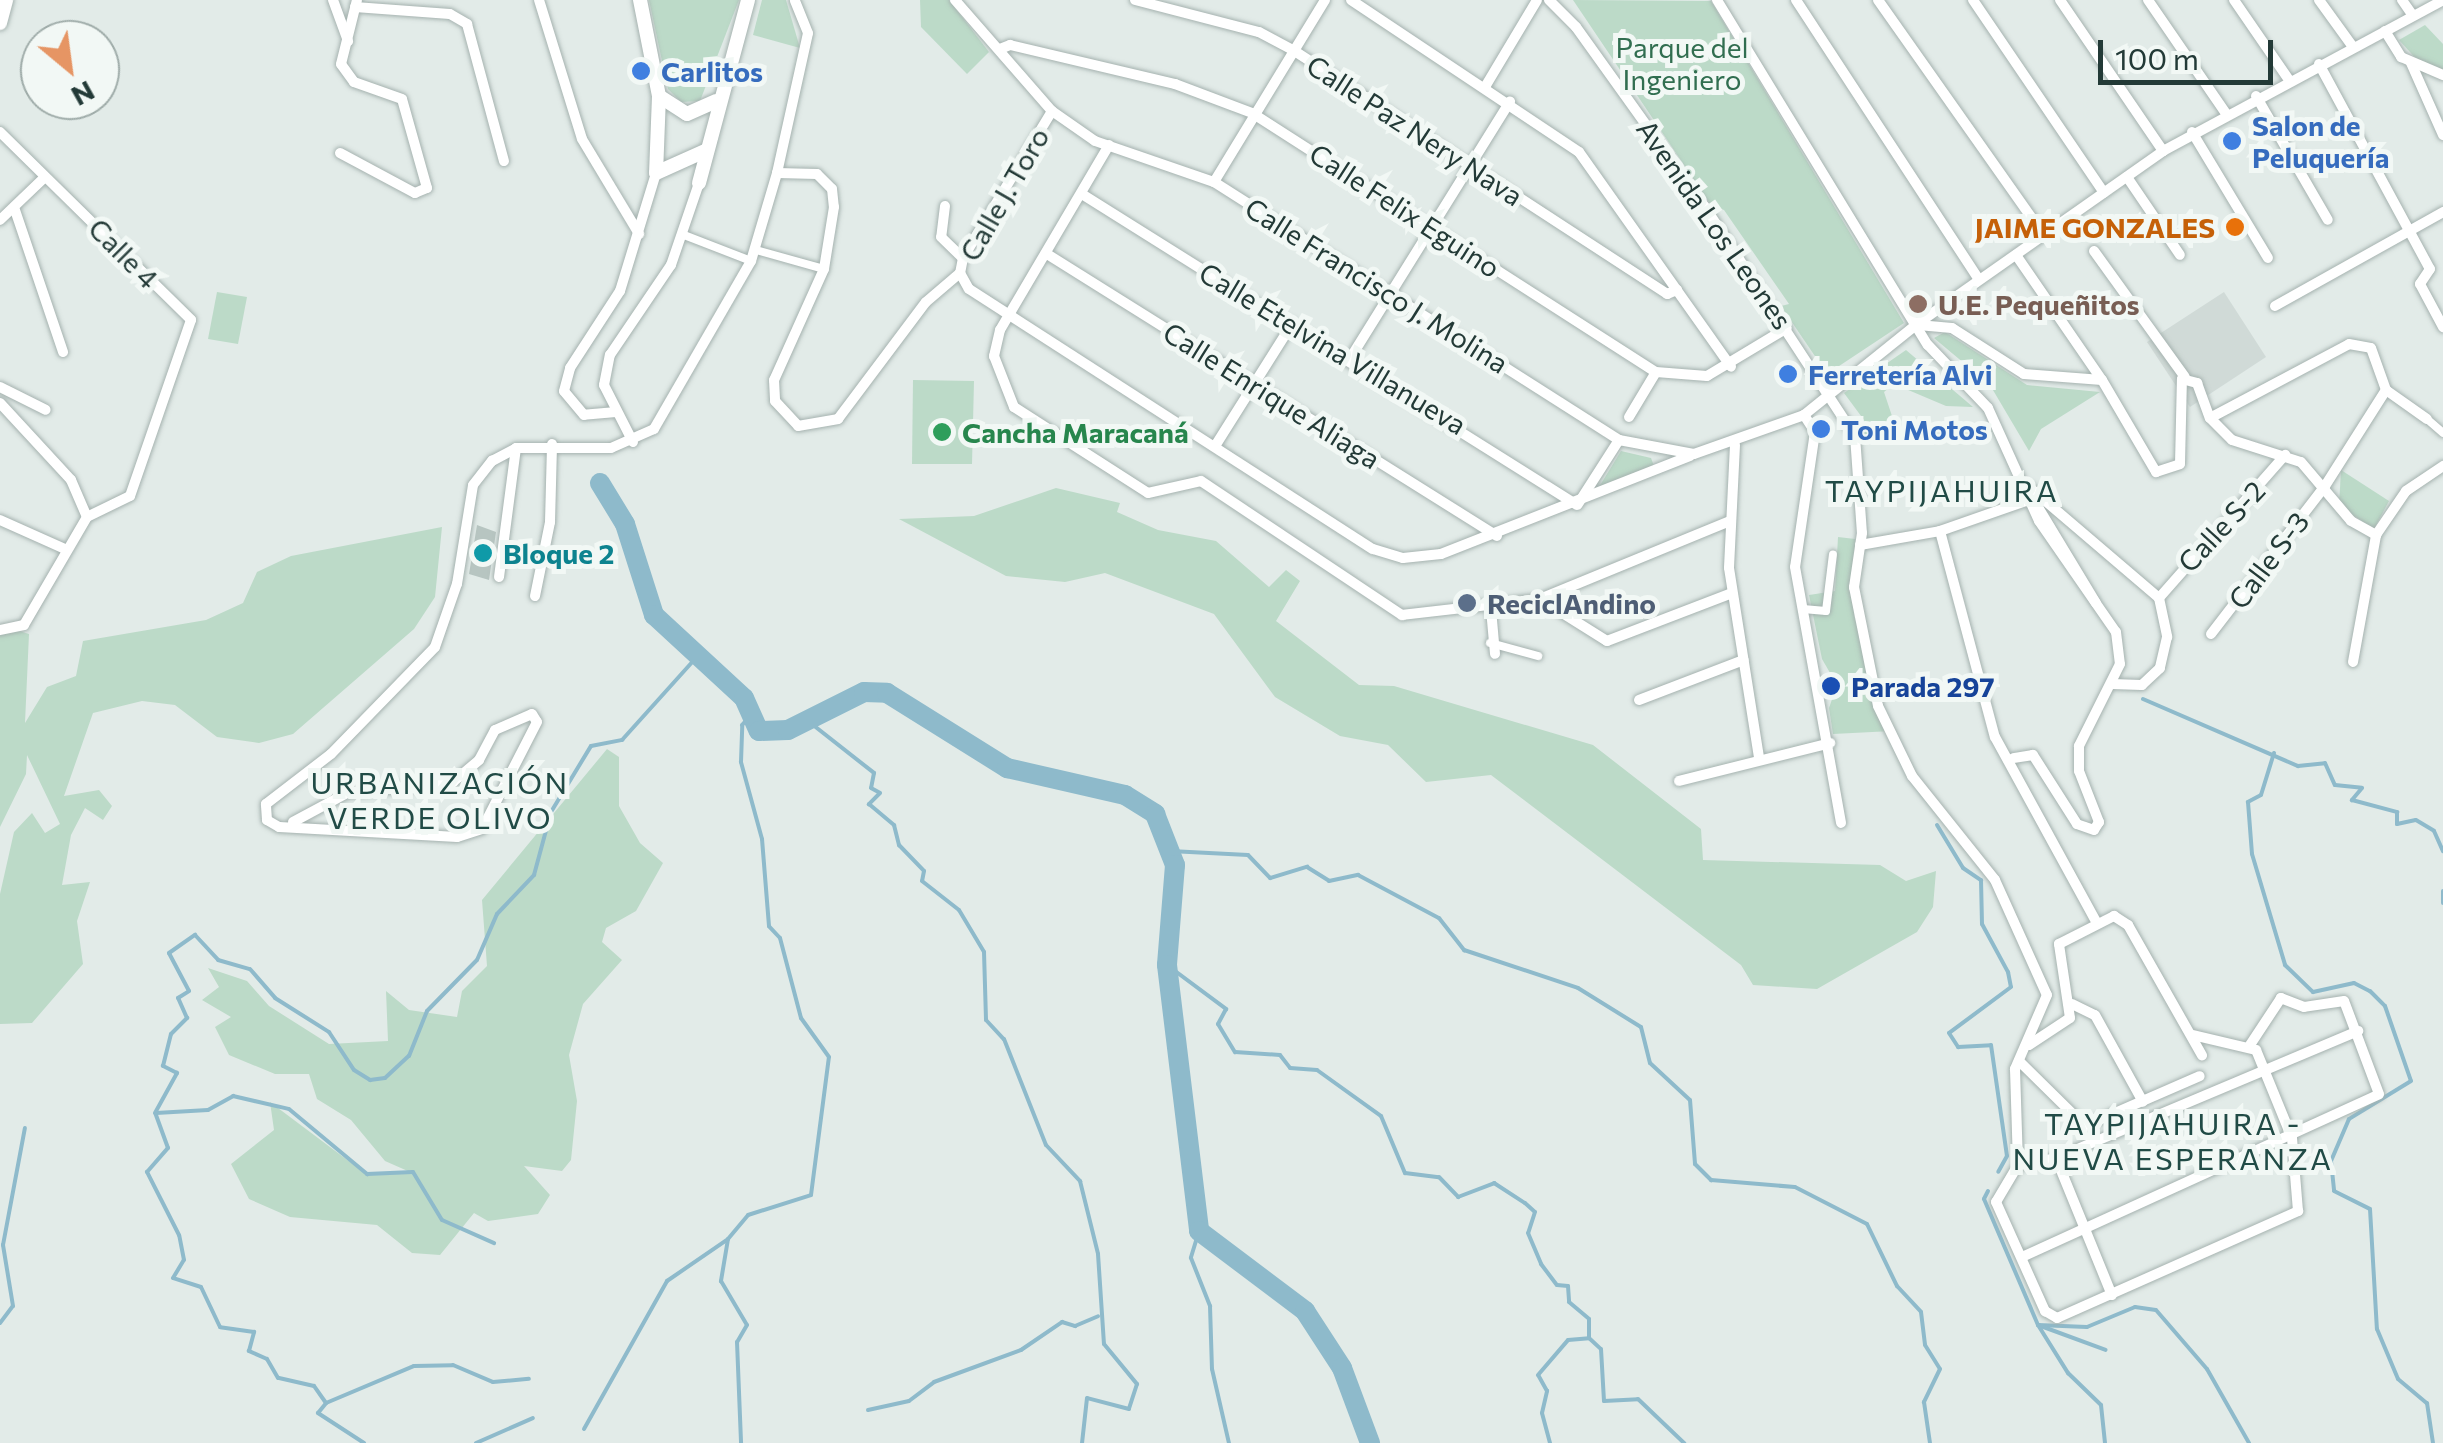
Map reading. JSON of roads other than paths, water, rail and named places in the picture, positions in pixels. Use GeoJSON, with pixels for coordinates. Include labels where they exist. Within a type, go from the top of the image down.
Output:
{"type":"FeatureCollection","features":[{"type":"Feature","properties":{"kind":"main road"},"geometry":{"type":"LineString","coordinates":[[0,23],[6,0]]}},
{"type":"Feature","properties":{"kind":"main road"},"geometry":{"type":"LineString","coordinates":[[640,0],[659,96],[656,173],[679,164],[708,142]]}},
{"type":"Feature","properties":{"kind":"main road"},"geometry":{"type":"LineString","coordinates":[[699,184],[716,101],[748,0]]}},
{"type":"Feature","properties":{"kind":"main road"},"geometry":{"type":"LineString","coordinates":[[659,96],[684,114],[708,142]]}},
{"type":"Feature","properties":{"kind":"main road"},"geometry":{"type":"LineString","coordinates":[[659,130],[716,101]]}},
{"type":"Feature","properties":{"kind":"main road"},"geometry":{"type":"LineString","coordinates":[[659,147],[699,184]]}},
{"type":"Feature","properties":{"kind":"street"},"geometry":{"type":"LineString","coordinates":[[333,0],[348,42]]}},
{"type":"Feature","properties":{"kind":"street"},"geometry":{"type":"LineString","coordinates":[[539,0],[582,139],[639,234]]}},
{"type":"Feature","properties":{"kind":"street"},"geometry":{"type":"LineString","coordinates":[[293,822],[346,793],[440,788],[479,760],[508,720],[522,713],[537,722],[494,812],[471,836],[267,820],[266,804],[331,754],[435,647],[457,584],[474,485],[516,448],[634,442],[654,429],[754,256],[808,33],[795,0]]}},
{"type":"Feature","properties":{"kind":"street","name":"Calle Francisco J. Molina"},"geometry":{"type":"LineString","coordinates":[[955,0],[1052,111],[1109,145],[1214,182],[1620,440],[1694,454],[1736,445],[1804,415],[1917,324],[2162,150],[2225,112],[2443,0]]}},
{"type":"Feature","properties":{"kind":"street","name":"Calle Paz Nery Nava"},"geometry":{"type":"LineString","coordinates":[[1135,0],[1259,32],[1293,50],[1667,294],[1678,290]]}},
{"type":"Feature","properties":{"kind":"street"},"geometry":{"type":"LineString","coordinates":[[1214,182],[1252,113],[1325,0]]}},
{"type":"Feature","properties":{"kind":"street"},"geometry":{"type":"LineString","coordinates":[[1350,0],[1510,102],[1578,152],[1731,367]]}},
{"type":"Feature","properties":{"kind":"street"},"geometry":{"type":"LineString","coordinates":[[1485,87],[1537,0]]}},
{"type":"Feature","properties":{"kind":"street","name":"Avenida Los Leones"},"geometry":{"type":"LineString","coordinates":[[1549,0],[1563,5],[1831,390],[1859,448],[1859,640],[1892,742],[1995,880],[2047,995],[2020,1061],[2012,1107],[2018,1165]]}},
{"type":"Feature","properties":{"kind":"street"},"geometry":{"type":"LineString","coordinates":[[1717,0],[1917,324],[1988,408],[2033,497],[2120,645],[2112,684],[2078,746],[2079,771],[2099,822],[2094,830],[2077,824],[2033,755],[2014,758]]}},
{"type":"Feature","properties":{"kind":"street"},"geometry":{"type":"LineString","coordinates":[[1796,0],[1978,280]]}},
{"type":"Feature","properties":{"kind":"street"},"geometry":{"type":"LineString","coordinates":[[1878,0],[2044,235]]}},
{"type":"Feature","properties":{"kind":"street"},"geometry":{"type":"LineString","coordinates":[[1972,0],[2104,193]]}},
{"type":"Feature","properties":{"kind":"street"},"geometry":{"type":"LineString","coordinates":[[2060,0],[2162,150]]}},
{"type":"Feature","properties":{"kind":"street"},"geometry":{"type":"LineString","coordinates":[[2148,0],[2225,112]]}},
{"type":"Feature","properties":{"kind":"street"},"geometry":{"type":"LineString","coordinates":[[2234,0],[2289,80]]}},
{"type":"Feature","properties":{"kind":"street"},"geometry":{"type":"LineString","coordinates":[[2319,0],[2353,46]]}},
{"type":"Feature","properties":{"kind":"street"},"geometry":{"type":"LineString","coordinates":[[2402,0],[2413,16]]}},
{"type":"Feature","properties":{"kind":"street"},"geometry":{"type":"LineString","coordinates":[[340,153],[415,192],[427,188],[402,99],[354,82],[341,64],[356,3],[450,14],[467,24],[504,161]]}},
{"type":"Feature","properties":{"kind":"street"},"geometry":{"type":"LineString","coordinates":[[2385,30],[2411,63],[2443,135]]}},
{"type":"Feature","properties":{"kind":"street","name":"Calle Felix Eguino"},"geometry":{"type":"LineString","coordinates":[[1000,50],[1010,46],[1175,84],[1252,113],[1433,225],[1656,372]]}},
{"type":"Feature","properties":{"kind":"street"},"geometry":{"type":"LineString","coordinates":[[2411,63],[2443,75]]}},
{"type":"Feature","properties":{"kind":"street"},"geometry":{"type":"LineString","coordinates":[[2319,64],[2430,269]]}},
{"type":"Feature","properties":{"kind":"street"},"geometry":{"type":"LineString","coordinates":[[2256,96],[2328,220]]}},
{"type":"Feature","properties":{"kind":"street"},"geometry":{"type":"LineString","coordinates":[[1351,357],[1510,102]]}},
{"type":"Feature","properties":{"kind":"street","name":"Calle J. Toro"},"geometry":{"type":"LineString","coordinates":[[1052,111],[963,258],[960,274],[1010,314],[1217,443],[1373,549],[1403,558],[1441,554],[1578,505],[1694,454]]}},
{"type":"Feature","properties":{"kind":"street","name":"Calle 4"},"geometry":{"type":"LineString","coordinates":[[0,132],[191,320],[190,335],[167,372],[130,496],[87,517]]}},
{"type":"Feature","properties":{"kind":"street"},"geometry":{"type":"LineString","coordinates":[[2192,132],[2268,258]]}},
{"type":"Feature","properties":{"kind":"street"},"geometry":{"type":"LineString","coordinates":[[1109,145],[1084,196],[1010,314],[994,356],[1014,407],[1148,493],[1201,480],[1402,615],[1490,609],[1540,599],[1730,521]]}},
{"type":"Feature","properties":{"kind":"street"},"geometry":{"type":"LineString","coordinates":[[777,173],[808,172],[832,188],[824,270],[774,380],[775,401],[798,426],[838,419],[926,302],[960,274]]}},
{"type":"Feature","properties":{"kind":"street"},"geometry":{"type":"LineString","coordinates":[[616,412],[584,416],[564,391],[570,368],[620,291],[656,173]]}},
{"type":"Feature","properties":{"kind":"street"},"geometry":{"type":"LineString","coordinates":[[0,220],[16,210],[45,177]]}},
{"type":"Feature","properties":{"kind":"street"},"geometry":{"type":"LineString","coordinates":[[2126,177],[2180,255]]}},
{"type":"Feature","properties":{"kind":"street"},"geometry":{"type":"LineString","coordinates":[[634,442],[604,386],[610,356],[684,235],[699,184]]}},
{"type":"Feature","properties":{"kind":"street","name":"Calle Etelvina Villanueva"},"geometry":{"type":"LineString","coordinates":[[1084,196],[1351,357],[1578,505]]}},
{"type":"Feature","properties":{"kind":"street"},"geometry":{"type":"LineString","coordinates":[[945,206],[941,237],[963,258]]}},
{"type":"Feature","properties":{"kind":"street"},"geometry":{"type":"LineString","coordinates":[[16,210],[64,352]]}},
{"type":"Feature","properties":{"kind":"street"},"geometry":{"type":"LineString","coordinates":[[2275,306],[2443,212]]}},
{"type":"Feature","properties":{"kind":"street"},"geometry":{"type":"LineString","coordinates":[[684,235],[754,256],[824,270]]}},
{"type":"Feature","properties":{"kind":"street"},"geometry":{"type":"LineString","coordinates":[[2094,251],[2186,377],[2206,398],[2210,418],[2232,440],[2285,455],[2325,486],[2351,521],[2376,535]]}},
{"type":"Feature","properties":{"kind":"street","name":"Calle Enrique Aliaga"},"geometry":{"type":"LineString","coordinates":[[1048,254],[1497,536]]}},
{"type":"Feature","properties":{"kind":"street"},"geometry":{"type":"LineString","coordinates":[[2016,255],[2102,380],[2150,467],[2163,474],[2180,464],[2178,394],[2186,377]]}},
{"type":"Feature","properties":{"kind":"street"},"geometry":{"type":"LineString","coordinates":[[2443,263],[2430,269],[2420,286],[2443,327]]}},
{"type":"Feature","properties":{"kind":"street"},"geometry":{"type":"LineString","coordinates":[[1217,443],[1292,324]]}},
{"type":"Feature","properties":{"kind":"street"},"geometry":{"type":"LineString","coordinates":[[1917,324],[1952,328],[2024,374],[2102,380]]}},
{"type":"Feature","properties":{"kind":"street"},"geometry":{"type":"LineString","coordinates":[[1628,418],[1656,372],[1688,378],[1731,367],[1788,328]]}},
{"type":"Feature","properties":{"kind":"street"},"geometry":{"type":"LineString","coordinates":[[2210,418],[2349,344],[2370,348],[2386,390],[2443,433]]}},
{"type":"Feature","properties":{"kind":"street"},"geometry":{"type":"LineString","coordinates":[[0,387],[46,410]]}},
{"type":"Feature","properties":{"kind":"street","name":"Calle S-3"},"geometry":{"type":"LineString","coordinates":[[2211,634],[2325,486],[2386,390]]}},
{"type":"Feature","properties":{"kind":"street"},"geometry":{"type":"LineString","coordinates":[[0,403],[71,480],[87,517],[24,625],[0,630]]}},
{"type":"Feature","properties":{"kind":"street"},"geometry":{"type":"LineString","coordinates":[[1804,415],[1815,432],[1796,556],[1841,823]]}},
{"type":"Feature","properties":{"kind":"street"},"geometry":{"type":"LineString","coordinates":[[1578,505],[1620,440]]}},
{"type":"Feature","properties":{"kind":"street"},"geometry":{"type":"LineString","coordinates":[[535,596],[550,522],[552,444]]}},
{"type":"Feature","properties":{"kind":"street"},"geometry":{"type":"LineString","coordinates":[[1736,445],[1730,521],[1732,593],[1759,758]]}},
{"type":"Feature","properties":{"kind":"street"},"geometry":{"type":"LineString","coordinates":[[499,578],[516,448]]}},
{"type":"Feature","properties":{"kind":"street","name":"Calle S-2"},"geometry":{"type":"LineString","coordinates":[[2159,598],[2285,455]]}},
{"type":"Feature","properties":{"kind":"street"},"geometry":{"type":"LineString","coordinates":[[2352,662],[2376,535],[2406,490],[2443,466]]}},
{"type":"Feature","properties":{"kind":"street"},"geometry":{"type":"LineString","coordinates":[[1860,544],[1940,530],[2033,497]]}},
{"type":"Feature","properties":{"kind":"street"},"geometry":{"type":"LineString","coordinates":[[2033,497],[2159,598],[2167,638],[2160,668],[2142,685],[2112,684]]}},
{"type":"Feature","properties":{"kind":"street"},"geometry":{"type":"LineString","coordinates":[[0,520],[68,550]]}},
{"type":"Feature","properties":{"kind":"street"},"geometry":{"type":"LineString","coordinates":[[1940,530],[1995,736],[2014,758],[2097,922]]}},
{"type":"Feature","properties":{"kind":"street"},"geometry":{"type":"LineString","coordinates":[[1802,609],[1826,611],[1833,554]]}},
{"type":"Feature","properties":{"kind":"street"},"geometry":{"type":"LineString","coordinates":[[1540,599],[1606,641],[1732,593]]}},
{"type":"Feature","properties":{"kind":"street"},"geometry":{"type":"LineString","coordinates":[[1490,609],[1493,648],[1538,656]]}},
{"type":"Feature","properties":{"kind":"street"},"geometry":{"type":"LineString","coordinates":[[1639,700],[1744,660]]}},
{"type":"Feature","properties":{"kind":"street"},"geometry":{"type":"LineString","coordinates":[[1679,781],[1830,743]]}},
{"type":"Feature","properties":{"kind":"street"},"geometry":{"type":"LineString","coordinates":[[2028,1046],[2063,1026],[2072,1004],[2059,944],[2114,916],[2128,925],[2202,1054]]}},
{"type":"Feature","properties":{"kind":"street"},"geometry":{"type":"LineString","coordinates":[[2022,1257],[2084,1225],[2292,1138],[2379,1094],[2344,1001],[2304,1007],[2280,998],[2250,1045]]}},
{"type":"Feature","properties":{"kind":"street"},"geometry":{"type":"LineString","coordinates":[[2072,1004],[2095,1015],[2144,1102]]}},
{"type":"Feature","properties":{"kind":"street"},"geometry":{"type":"LineString","coordinates":[[2194,1036],[2250,1045],[2265,1068],[2292,1138],[2298,1211],[2056,1318],[2044,1311],[1996,1202],[2018,1165],[2056,1158],[2265,1068],[2358,1031]]}},
{"type":"Feature","properties":{"kind":"street"},"geometry":{"type":"LineString","coordinates":[[2020,1061],[2080,1125],[2200,1076]]}},
{"type":"Feature","properties":{"kind":"street"},"geometry":{"type":"LineString","coordinates":[[2056,1158],[2112,1295]]}},
{"type":"Feature","properties":{"kind":"waterway"},"geometry":{"type":"LineString","coordinates":[[600,483],[625,524],[654,615],[744,698],[759,731],[788,730],[864,692],[887,693],[1007,768],[1125,795],[1155,814],[1175,865],[1167,965],[1199,1231],[1305,1311],[1342,1368],[1370,1443]]}},
{"type":"Feature","properties":{"kind":"waterway"},"geometry":{"type":"LineString","coordinates":[[364,1443],[318,1413],[326,1403],[314,1386],[278,1378],[267,1359],[249,1351],[254,1332],[220,1327],[201,1287],[173,1278],[184,1260],[179,1235],[147,1172],[168,1148],[155,1113],[177,1073],[163,1066],[171,1034],[187,1018],[178,998],[189,991],[169,953],[195,935],[218,960],[250,969],[275,998],[329,1032],[354,1070],[370,1080],[385,1078],[409,1056],[427,1011],[477,960],[497,914],[534,875],[551,812],[591,746],[622,740],[694,660]]}},
{"type":"Feature","properties":{"kind":"waterway"},"geometry":{"type":"LineString","coordinates":[[2143,699],[2298,766],[2325,763],[2335,785],[2362,788],[2352,800],[2397,812],[2397,824],[2416,820],[2434,831],[2443,851]]}},
{"type":"Feature","properties":{"kind":"waterway"},"geometry":{"type":"LineString","coordinates":[[584,1429],[667,1281],[728,1239],[748,1215],[811,1195],[829,1057],[801,1018],[780,938],[769,926],[762,839],[741,762],[742,725],[750,716]]}},
{"type":"Feature","properties":{"kind":"waterway"},"geometry":{"type":"LineString","coordinates":[[808,721],[874,773],[871,788],[880,793],[869,804],[894,825],[899,845],[924,871],[922,881],[959,910],[984,952],[986,1020],[1004,1039],[1046,1145],[1080,1181],[1098,1254],[1104,1344],[1137,1384],[1129,1409],[1087,1398],[1082,1443]]}},
{"type":"Feature","properties":{"kind":"waterway"},"geometry":{"type":"LineString","coordinates":[[2274,753],[2261,795],[2248,802],[2252,854],[2285,965],[2313,992],[2354,983],[2370,991],[2385,1006],[2411,1081],[2349,1119],[2331,1161],[2334,1191],[2370,1209],[2377,1329],[2398,1379],[2427,1403],[2433,1443]]}},
{"type":"Feature","properties":{"kind":"waterway"},"geometry":{"type":"LineString","coordinates":[[1937,825],[1963,868],[1981,880],[1982,924],[2008,972],[2011,987],[1949,1033],[1958,1047],[1991,1045],[2007,1156],[1998,1172]]}},
{"type":"Feature","properties":{"kind":"waterway"},"geometry":{"type":"LineString","coordinates":[[1170,851],[1248,855],[1270,878],[1307,867],[1329,881],[1358,875],[1439,918],[1464,950],[1578,988],[1641,1027],[1650,1063],[1690,1100],[1695,1164],[1711,1180],[1795,1187],[1867,1224],[1897,1286],[1921,1312],[1925,1345],[1940,1369],[1924,1402],[1930,1443]]}},
{"type":"Feature","properties":{"kind":"waterway"},"geometry":{"type":"LineString","coordinates":[[2443,891],[2443,903]]}},
{"type":"Feature","properties":{"kind":"waterway"},"geometry":{"type":"LineString","coordinates":[[1167,965],[1226,1009],[1218,1024],[1235,1052],[1280,1055],[1290,1068],[1317,1070],[1381,1116],[1405,1173],[1439,1177],[1458,1197],[1494,1183],[1535,1212],[1528,1233],[1541,1264],[1557,1285],[1568,1286],[1569,1302],[1589,1319],[1589,1338],[1601,1349],[1604,1401],[1638,1399],[1684,1443]]}},
{"type":"Feature","properties":{"kind":"waterway"},"geometry":{"type":"LineString","coordinates":[[156,1113],[208,1110],[233,1096],[289,1109],[367,1174],[413,1172],[442,1220],[494,1243]]}},
{"type":"Feature","properties":{"kind":"waterway"},"geometry":{"type":"LineString","coordinates":[[0,1323],[13,1306],[3,1245],[25,1128]]}},
{"type":"Feature","properties":{"kind":"waterway"},"geometry":{"type":"LineString","coordinates":[[1988,1191],[1984,1199],[2038,1325],[2106,1350]]}},
{"type":"Feature","properties":{"kind":"waterway"},"geometry":{"type":"LineString","coordinates":[[1199,1231],[1191,1258],[1210,1306],[1212,1369],[1229,1443]]}},
{"type":"Feature","properties":{"kind":"waterway"},"geometry":{"type":"LineString","coordinates":[[728,1239],[721,1281],[747,1325],[737,1342],[741,1443]]}},
{"type":"Feature","properties":{"kind":"waterway"},"geometry":{"type":"LineString","coordinates":[[2038,1325],[2087,1327],[2135,1307],[2156,1310],[2207,1369],[2249,1443]]}},
{"type":"Feature","properties":{"kind":"waterway"},"geometry":{"type":"LineString","coordinates":[[868,1410],[909,1401],[934,1382],[1021,1350],[1062,1322],[1075,1326],[1098,1316]]}},
{"type":"Feature","properties":{"kind":"waterway"},"geometry":{"type":"LineString","coordinates":[[2038,1325],[2068,1373],[2101,1405],[2105,1443]]}},
{"type":"Feature","properties":{"kind":"waterway"},"geometry":{"type":"LineString","coordinates":[[1550,1443],[1542,1413],[1547,1391],[1538,1375],[1568,1340],[1589,1338]]}},
{"type":"Feature","properties":{"kind":"waterway"},"geometry":{"type":"LineString","coordinates":[[326,1403],[414,1366],[453,1365],[493,1382],[529,1379]]}},
{"type":"Feature","properties":{"kind":"waterway"},"geometry":{"type":"LineString","coordinates":[[476,1443],[533,1418]]}},
{"type":"Feature","properties":{"kind":"place","name":"Carlitos"},"geometry":{"type":"Point","coordinates":[641,71]}},
{"type":"Feature","properties":{"kind":"place","name":"Salon de Peluquería"},"geometry":{"type":"Point","coordinates":[2232,141]}},
{"type":"Feature","properties":{"kind":"place","name":"JAIME GONZALES"},"geometry":{"type":"Point","coordinates":[2235,227]}},
{"type":"Feature","properties":{"kind":"place","name":"U.E. Pequeñitos"},"geometry":{"type":"Point","coordinates":[1918,304]}},
{"type":"Feature","properties":{"kind":"place","name":"Ferretería Alvi"},"geometry":{"type":"Point","coordinates":[1788,374]}},
{"type":"Feature","properties":{"kind":"place","name":"Toni Motos"},"geometry":{"type":"Point","coordinates":[1821,429]}},
{"type":"Feature","properties":{"kind":"place","name":"Cancha Maracaná"},"geometry":{"type":"Point","coordinates":[942,432]}},
{"type":"Feature","properties":{"kind":"place","name":"Bloque 2"},"geometry":{"type":"Point","coordinates":[483,553]}},
{"type":"Feature","properties":{"kind":"place","name":"ReciclAndino"},"geometry":{"type":"Point","coordinates":[1467,603]}},
{"type":"Feature","properties":{"kind":"place","name":"Parada 297"},"geometry":{"type":"Point","coordinates":[1831,686]}},
{"type":"Feature","properties":{"kind":"district","name":"TAYPIJAHUIRA"},"geometry":{"type":"Point","coordinates":[1942,490]}},
{"type":"Feature","properties":{"kind":"district","name":"URBANIZACIÓN VERDE OLIVO"},"geometry":{"type":"Point","coordinates":[440,799]}},
{"type":"Feature","properties":{"kind":"district","name":"TAYPIJAHUIRA - NUEVA ESPERANZA"},"geometry":{"type":"Point","coordinates":[2173,1140]}},
{"type":"Feature","properties":{"kind":"park label","name":"Parque del Ingeniero"},"geometry":{"type":"Point","coordinates":[1682,63]}}]}
